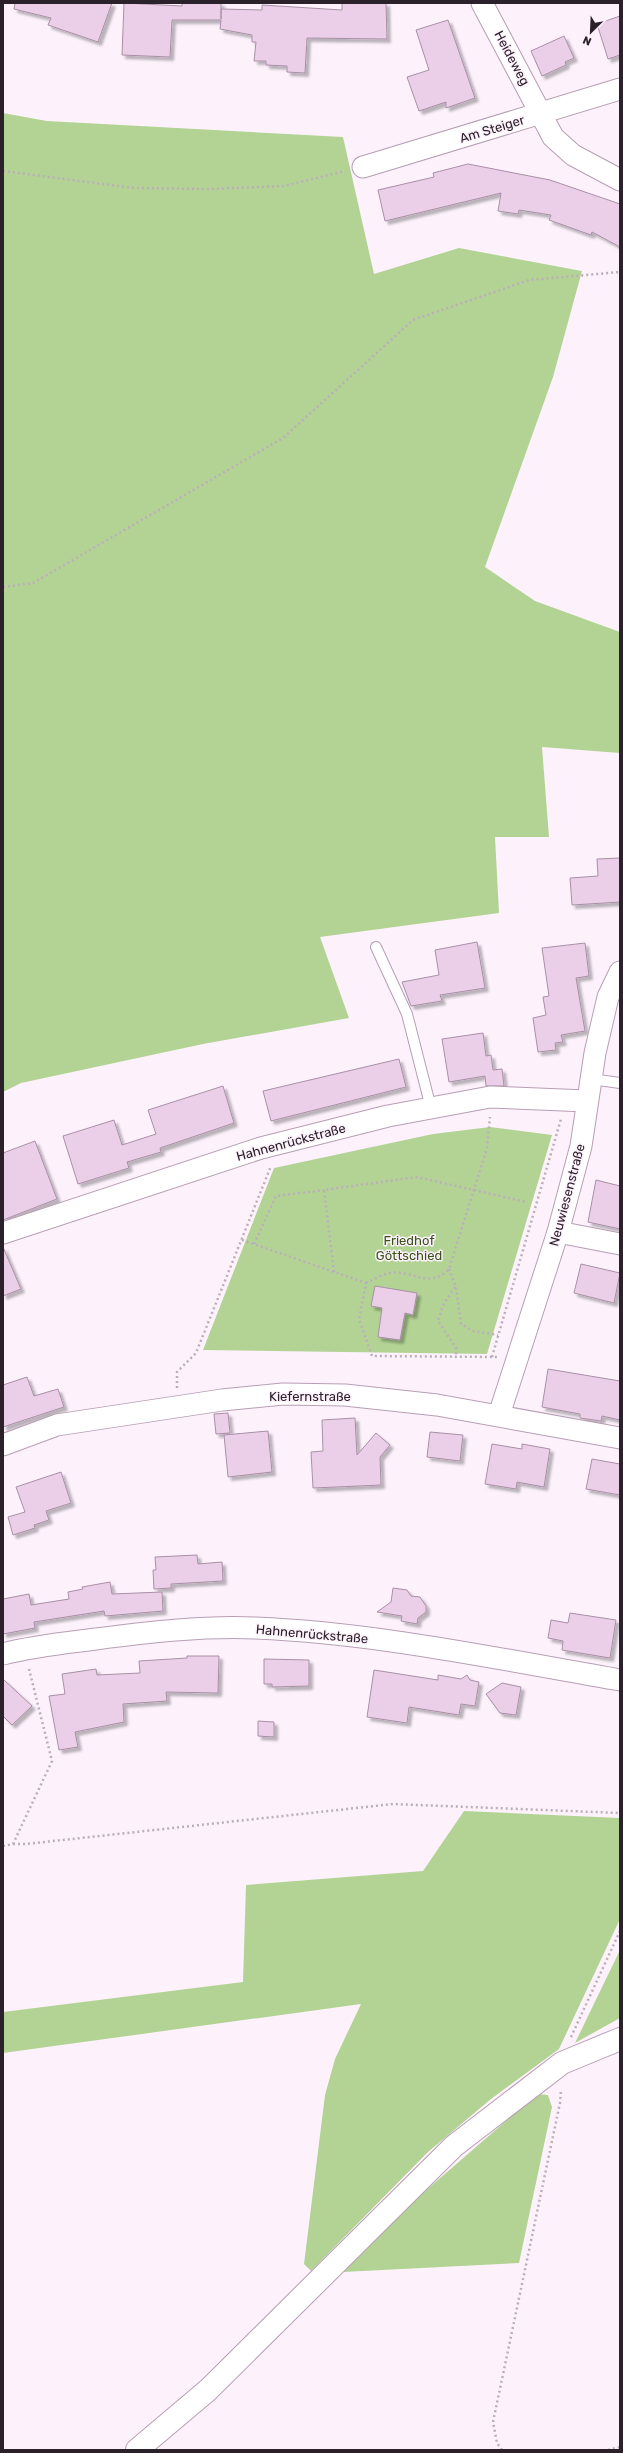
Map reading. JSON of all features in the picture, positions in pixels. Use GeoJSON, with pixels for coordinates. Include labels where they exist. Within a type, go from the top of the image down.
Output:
{"type":"FeatureCollection","features":[{"type":"Feature","properties":{"kind":"street","name":"Heideweg"},"geometry":{"type":"LineString","coordinates":[[482,3],[542,114],[553,138],[573,155],[620,180]]}},
{"type":"Feature","properties":{"kind":"street","name":"Am Steiger"},"geometry":{"type":"LineString","coordinates":[[363,167],[542,114],[620,89]]}},
{"type":"Feature","properties":{"kind":"street","name":"Neuwiesenstraße"},"geometry":{"type":"LineString","coordinates":[[499,1415],[558,1232],[581,1146],[595,1052],[608,997],[620,972]]}},
{"type":"Feature","properties":{"kind":"street","name":"Hahnenrückstraße"},"geometry":{"type":"LineString","coordinates":[[3,1233],[261,1148],[388,1116],[490,1097],[587,1101]]}},
{"type":"Feature","properties":{"kind":"street"},"geometry":{"type":"LineString","coordinates":[[558,1232],[620,1244]]}},
{"type":"Feature","properties":{"kind":"street","name":"Kiefernstraße"},"geometry":{"type":"LineString","coordinates":[[3,1445],[57,1425],[176,1407],[284,1394],[345,1395],[437,1405],[620,1438]]}},
{"type":"Feature","properties":{"kind":"street","name":"Hahnenrückstraße"},"geometry":{"type":"LineString","coordinates":[[3,1654],[25,1648],[185,1629],[253,1628],[356,1636],[620,1680]]}},
{"type":"Feature","properties":{"kind":"street"},"geometry":{"type":"LineString","coordinates":[[137,2450],[208,2390],[454,2146],[562,2063],[620,2039]]}},
{"type":"Feature","properties":{"kind":"lane"},"geometry":{"type":"LineString","coordinates":[[376,947],[407,1014],[431,1108]]}},
{"type":"Feature","properties":{"kind":"lane"},"geometry":{"type":"LineString","coordinates":[[591,1079],[620,1083]]}},
{"type":"Feature","properties":{"kind":"path"},"geometry":{"type":"LineString","coordinates":[[3,172],[134,188],[209,189],[284,186],[363,167]]}},
{"type":"Feature","properties":{"kind":"path"},"geometry":{"type":"LineString","coordinates":[[3,587],[34,583],[283,438],[413,320],[529,280],[620,272]]}},
{"type":"Feature","properties":{"kind":"path"},"geometry":{"type":"LineString","coordinates":[[242,1240],[366,1283],[390,1273],[432,1279],[442,1276],[449,1269],[487,1148],[490,1097]]}},
{"type":"Feature","properties":{"kind":"path"},"geometry":{"type":"LineString","coordinates":[[492,1357],[567,1100]]}},
{"type":"Feature","properties":{"kind":"path"},"geometry":{"type":"LineString","coordinates":[[176,1407],[177,1372],[196,1353],[271,1165],[279,1163]]}},
{"type":"Feature","properties":{"kind":"path"},"geometry":{"type":"LineString","coordinates":[[254,1244],[276,1196],[417,1177],[526,1202]]}},
{"type":"Feature","properties":{"kind":"path"},"geometry":{"type":"LineString","coordinates":[[324,1190],[334,1272]]}},
{"type":"Feature","properties":{"kind":"path"},"geometry":{"type":"LineString","coordinates":[[449,1269],[456,1287],[461,1324],[473,1330],[498,1335]]}},
{"type":"Feature","properties":{"kind":"path"},"geometry":{"type":"LineString","coordinates":[[366,1283],[359,1319],[372,1356],[518,1357]]}},
{"type":"Feature","properties":{"kind":"path"},"geometry":{"type":"LineString","coordinates":[[456,1287],[443,1305],[438,1321],[456,1348],[456,1357]]}},
{"type":"Feature","properties":{"kind":"path"},"geometry":{"type":"LineString","coordinates":[[14,1844],[52,1761],[25,1648]]}},
{"type":"Feature","properties":{"kind":"path"},"geometry":{"type":"LineString","coordinates":[[3,1846],[393,1804],[620,1813]]}},
{"type":"Feature","properties":{"kind":"path"},"geometry":{"type":"LineString","coordinates":[[502,2450],[497,2442],[494,2422],[560,2103],[562,2063],[570,2041],[620,1931]]}},
{"type":"Feature","properties":{"kind":"path"},"geometry":{"type":"LineString","coordinates":[[608,2450],[620,2447]]}},
{"type":"Feature","properties":{"kind":"green space"},"geometry":{"type":"Polygon","coordinates":[[[3,113],[47,121],[343,137],[374,274],[459,248],[582,271],[553,377],[485,567],[535,601],[620,632],[620,753],[542,747],[549,837],[495,837],[499,913],[320,937],[349,1018],[203,1044],[21,1083],[3,1092],[3,113]]]}},
{"type":"Feature","properties":{"kind":"green space","name":"Friedhof Göttschied"},"geometry":{"type":"Polygon","coordinates":[[[490,1127],[552,1135],[487,1354],[203,1350],[274,1168],[433,1134],[490,1127]]]}},
{"type":"Feature","properties":{"kind":"green space"},"geometry":{"type":"Polygon","coordinates":[[[464,1811],[620,1818],[620,1919],[559,2049],[491,2099],[428,2152],[311,2271],[304,2264],[325,2095],[335,2059],[361,2004],[3,2053],[3,2012],[243,1982],[246,1885],[423,1871],[464,1811]]]}},
{"type":"Feature","properties":{"kind":"green space"},"geometry":{"type":"Polygon","coordinates":[[[620,1950],[620,2018],[575,2043],[620,1950]]]}},
{"type":"Feature","properties":{"kind":"green space"},"geometry":{"type":"Polygon","coordinates":[[[537,2094],[548,2095],[552,2107],[519,2263],[343,2272],[387,2224],[537,2094]]]}},
{"type":"Feature","properties":{"kind":"building"},"geometry":{"type":"Polygon","coordinates":[[[15,3],[112,3],[98,42],[48,25],[51,18],[14,9],[15,3]]]}},
{"type":"Feature","properties":{"kind":"building"},"geometry":{"type":"Polygon","coordinates":[[[124,3],[182,6],[182,3],[221,3],[221,9],[262,10],[262,5],[342,10],[342,3],[386,3],[387,39],[307,38],[305,73],[287,72],[287,66],[266,65],[266,61],[254,61],[256,42],[252,42],[252,35],[220,29],[221,20],[172,20],[170,57],[122,55],[124,3]]]}},
{"type":"Feature","properties":{"kind":"building"},"geometry":{"type":"Polygon","coordinates":[[[620,16],[620,55],[608,59],[597,24],[620,16]]]}},
{"type":"Feature","properties":{"kind":"building"},"geometry":{"type":"Polygon","coordinates":[[[448,20],[475,98],[446,108],[446,102],[419,111],[407,77],[429,70],[416,30],[448,20]]]}},
{"type":"Feature","properties":{"kind":"building"},"geometry":{"type":"Polygon","coordinates":[[[564,36],[574,58],[565,62],[566,65],[542,76],[531,51],[564,36]]]}},
{"type":"Feature","properties":{"kind":"building"},"geometry":{"type":"Polygon","coordinates":[[[468,164],[550,180],[620,204],[620,247],[592,232],[591,235],[549,220],[551,215],[519,210],[518,214],[498,211],[501,193],[385,221],[378,190],[434,177],[433,173],[468,164]]]}},
{"type":"Feature","properties":{"kind":"building"},"geometry":{"type":"Polygon","coordinates":[[[620,858],[620,902],[572,905],[570,878],[598,876],[597,859],[620,858]]]}},
{"type":"Feature","properties":{"kind":"building"},"geometry":{"type":"Polygon","coordinates":[[[477,942],[485,988],[440,995],[442,1001],[411,1006],[402,982],[439,975],[435,950],[477,942]]]}},
{"type":"Feature","properties":{"kind":"building"},"geometry":{"type":"Polygon","coordinates":[[[585,943],[589,976],[576,978],[585,1031],[561,1035],[563,1042],[555,1043],[556,1050],[538,1052],[533,1018],[546,1015],[543,997],[549,996],[542,948],[585,943]]]}},
{"type":"Feature","properties":{"kind":"building"},"geometry":{"type":"Polygon","coordinates":[[[483,1033],[486,1056],[491,1055],[493,1070],[502,1069],[504,1086],[486,1086],[485,1076],[449,1082],[442,1039],[483,1033]]]}},
{"type":"Feature","properties":{"kind":"building"},"geometry":{"type":"Polygon","coordinates":[[[399,1059],[406,1087],[271,1121],[263,1091],[399,1059]]]}},
{"type":"Feature","properties":{"kind":"building"},"geometry":{"type":"Polygon","coordinates":[[[223,1086],[234,1123],[160,1148],[161,1152],[127,1162],[129,1168],[78,1184],[63,1136],[114,1120],[122,1145],[156,1134],[148,1110],[223,1086]]]}},
{"type":"Feature","properties":{"kind":"building"},"geometry":{"type":"Polygon","coordinates":[[[35,1141],[57,1199],[3,1220],[3,1153],[35,1141]]]}},
{"type":"Feature","properties":{"kind":"building"},"geometry":{"type":"Polygon","coordinates":[[[596,1180],[620,1186],[620,1229],[588,1222],[596,1180]]]}},
{"type":"Feature","properties":{"kind":"building"},"geometry":{"type":"Polygon","coordinates":[[[3,1247],[21,1289],[3,1296],[3,1247]]]}},
{"type":"Feature","properties":{"kind":"building"},"geometry":{"type":"Polygon","coordinates":[[[581,1264],[620,1273],[614,1303],[574,1293],[581,1264]]]}},
{"type":"Feature","properties":{"kind":"building"},"geometry":{"type":"Polygon","coordinates":[[[375,1286],[417,1293],[413,1315],[405,1313],[400,1340],[378,1337],[382,1308],[371,1306],[375,1286]]]}},
{"type":"Feature","properties":{"kind":"building"},"geometry":{"type":"Polygon","coordinates":[[[548,1369],[620,1381],[620,1420],[602,1416],[601,1421],[580,1418],[580,1414],[542,1407],[548,1369]]]}},
{"type":"Feature","properties":{"kind":"building"},"geometry":{"type":"Polygon","coordinates":[[[27,1377],[34,1396],[58,1389],[64,1407],[3,1427],[3,1385],[27,1377]]]}},
{"type":"Feature","properties":{"kind":"building"},"geometry":{"type":"Polygon","coordinates":[[[228,1413],[230,1433],[216,1434],[214,1414],[228,1413]]]}},
{"type":"Feature","properties":{"kind":"building"},"geometry":{"type":"Polygon","coordinates":[[[355,1418],[357,1455],[376,1433],[390,1445],[380,1457],[381,1485],[313,1488],[311,1452],[323,1451],[322,1420],[355,1418]]]}},
{"type":"Feature","properties":{"kind":"building"},"geometry":{"type":"Polygon","coordinates":[[[268,1431],[272,1472],[228,1477],[224,1435],[268,1431]]]}},
{"type":"Feature","properties":{"kind":"building"},"geometry":{"type":"Polygon","coordinates":[[[430,1432],[463,1435],[460,1461],[427,1457],[430,1432]]]}},
{"type":"Feature","properties":{"kind":"building"},"geometry":{"type":"Polygon","coordinates":[[[492,1444],[522,1449],[522,1444],[550,1449],[544,1487],[517,1482],[516,1489],[485,1484],[492,1444]]]}},
{"type":"Feature","properties":{"kind":"building"},"geometry":{"type":"Polygon","coordinates":[[[592,1459],[620,1464],[620,1495],[586,1489],[592,1459]]]}},
{"type":"Feature","properties":{"kind":"building"},"geometry":{"type":"Polygon","coordinates":[[[61,1472],[71,1503],[46,1511],[49,1520],[34,1525],[35,1528],[13,1535],[8,1517],[25,1512],[16,1487],[61,1472]]]}},
{"type":"Feature","properties":{"kind":"building"},"geometry":{"type":"Polygon","coordinates":[[[197,1555],[198,1564],[222,1562],[223,1581],[171,1584],[171,1588],[154,1589],[153,1570],[156,1570],[155,1557],[197,1555]]]}},
{"type":"Feature","properties":{"kind":"building"},"geometry":{"type":"Polygon","coordinates":[[[110,1582],[112,1594],[162,1592],[163,1611],[105,1616],[104,1611],[34,1622],[35,1628],[3,1634],[3,1599],[29,1594],[31,1605],[69,1599],[68,1592],[83,1589],[82,1587],[110,1582]]]}},
{"type":"Feature","properties":{"kind":"building"},"geometry":{"type":"Polygon","coordinates":[[[393,1588],[407,1590],[411,1596],[420,1597],[426,1606],[426,1612],[418,1618],[417,1624],[401,1621],[402,1616],[377,1612],[391,1602],[393,1588]]]}},
{"type":"Feature","properties":{"kind":"building"},"geometry":{"type":"Polygon","coordinates":[[[570,1613],[616,1620],[610,1658],[562,1650],[563,1641],[548,1638],[551,1620],[568,1623],[570,1613]]]}},
{"type":"Feature","properties":{"kind":"building"},"geometry":{"type":"Polygon","coordinates":[[[187,1656],[219,1656],[218,1693],[166,1692],[167,1701],[123,1704],[124,1722],[75,1732],[78,1747],[59,1750],[49,1696],[65,1694],[62,1674],[96,1669],[97,1675],[140,1673],[139,1661],[187,1658],[187,1656]]]}},
{"type":"Feature","properties":{"kind":"building"},"geometry":{"type":"Polygon","coordinates":[[[264,1659],[309,1660],[309,1686],[272,1687],[272,1684],[264,1684],[264,1659]]]}},
{"type":"Feature","properties":{"kind":"building"},"geometry":{"type":"Polygon","coordinates":[[[374,1670],[438,1680],[438,1675],[461,1679],[467,1675],[470,1680],[479,1682],[475,1706],[461,1704],[459,1715],[409,1707],[407,1723],[367,1717],[374,1670]]]}},
{"type":"Feature","properties":{"kind":"building"},"geometry":{"type":"Polygon","coordinates":[[[3,1679],[32,1706],[12,1725],[3,1716],[3,1679]]]}},
{"type":"Feature","properties":{"kind":"building"},"geometry":{"type":"Polygon","coordinates":[[[502,1683],[521,1687],[516,1715],[500,1713],[486,1694],[502,1683]]]}},
{"type":"Feature","properties":{"kind":"building"},"geometry":{"type":"Polygon","coordinates":[[[258,1721],[274,1722],[274,1737],[258,1736],[258,1721]]]}}]}
